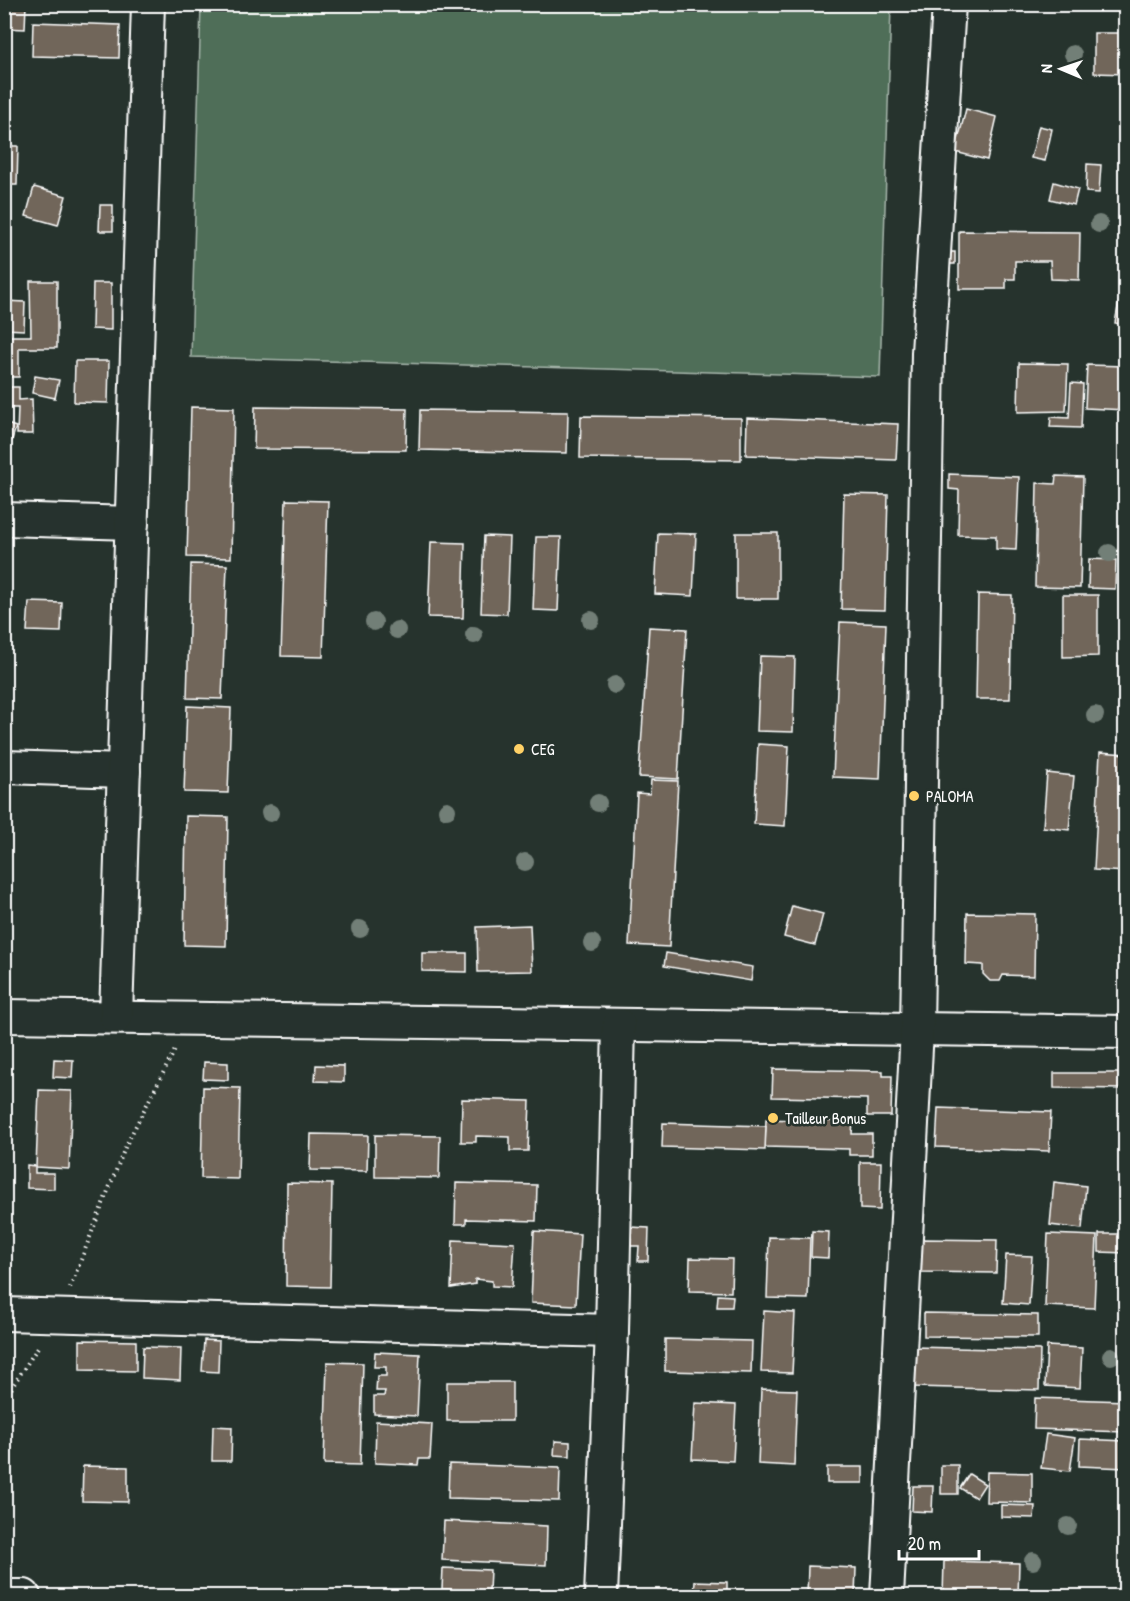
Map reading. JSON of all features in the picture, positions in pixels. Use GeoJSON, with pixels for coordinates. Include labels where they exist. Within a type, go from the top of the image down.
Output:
{"type":"FeatureCollection","features":[{"type":"Feature","properties":{"kind":"street"},"geometry":{"type":"LineString","coordinates":[[116,1017],[148,4]]}},
{"type":"Feature","properties":{"kind":"street"},"geometry":{"type":"LineString","coordinates":[[887,1596],[917,1029],[928,353],[950,4]]}},
{"type":"Feature","properties":{"kind":"street"},"geometry":{"type":"LineString","coordinates":[[4,519],[132,522]]}},
{"type":"Feature","properties":{"kind":"street"},"geometry":{"type":"LineString","coordinates":[[4,767],[124,771]]}},
{"type":"Feature","properties":{"kind":"street"},"geometry":{"type":"LineString","coordinates":[[4,1016],[1125,1032]]}},
{"type":"Feature","properties":{"kind":"street"},"geometry":{"type":"LineString","coordinates":[[601,1596],[612,1331],[619,1025]]}},
{"type":"Feature","properties":{"kind":"street"},"geometry":{"type":"LineString","coordinates":[[4,1314],[612,1331]]}},
{"type":"Feature","properties":{"kind":"street"},"geometry":{"type":"LineString","coordinates":[[4,1596],[24,1596]]}},
{"type":"Feature","properties":{"kind":"path"},"geometry":{"type":"LineString","coordinates":[[4,1412],[12,1387],[59,1315],[126,1145],[192,1019]]}},
{"type":"Feature","properties":{"kind":"green space"},"geometry":{"type":"Polygon","coordinates":[[[201,5],[891,5],[880,377],[191,357],[201,5]]]}},
{"type":"Feature","properties":{"kind":"building"},"geometry":{"type":"Polygon","coordinates":[[[4,4],[26,4],[25,29],[4,28],[4,4]]]}},
{"type":"Feature","properties":{"kind":"building"},"geometry":{"type":"Polygon","coordinates":[[[1039,4],[1093,4],[1092,8],[1039,4]]]}},
{"type":"Feature","properties":{"kind":"building"},"geometry":{"type":"Polygon","coordinates":[[[33,22],[120,25],[119,58],[32,56],[33,22]]]}},
{"type":"Feature","properties":{"kind":"building"},"geometry":{"type":"Polygon","coordinates":[[[1094,33],[1126,33],[1126,74],[1094,73],[1094,33]]]}},
{"type":"Feature","properties":{"kind":"building"},"geometry":{"type":"Polygon","coordinates":[[[4,79],[7,79],[4,123],[4,79]]]}},
{"type":"Feature","properties":{"kind":"building"},"geometry":{"type":"Polygon","coordinates":[[[966,109],[997,117],[987,160],[955,152],[966,109]]]}},
{"type":"Feature","properties":{"kind":"building"},"geometry":{"type":"Polygon","coordinates":[[[1039,126],[1052,129],[1045,161],[1031,158],[1039,126]]]}},
{"type":"Feature","properties":{"kind":"building"},"geometry":{"type":"Polygon","coordinates":[[[4,146],[18,146],[17,185],[4,185],[4,146]]]}},
{"type":"Feature","properties":{"kind":"building"},"geometry":{"type":"Polygon","coordinates":[[[1087,164],[1101,165],[1099,193],[1086,192],[1087,164]]]}},
{"type":"Feature","properties":{"kind":"building"},"geometry":{"type":"Polygon","coordinates":[[[1054,182],[1078,189],[1074,205],[1050,199],[1054,182]]]}},
{"type":"Feature","properties":{"kind":"building"},"geometry":{"type":"Polygon","coordinates":[[[34,187],[66,196],[58,225],[26,216],[34,187]]]}},
{"type":"Feature","properties":{"kind":"building"},"geometry":{"type":"Polygon","coordinates":[[[100,205],[113,205],[113,231],[99,231],[100,205]]]}},
{"type":"Feature","properties":{"kind":"building"},"geometry":{"type":"Polygon","coordinates":[[[959,231],[1080,232],[1079,280],[1051,279],[1050,261],[1015,261],[1015,279],[1006,279],[1006,289],[959,289],[959,231]]]}},
{"type":"Feature","properties":{"kind":"building"},"geometry":{"type":"Polygon","coordinates":[[[945,252],[955,252],[955,264],[944,264],[945,252]]]}},
{"type":"Feature","properties":{"kind":"building"},"geometry":{"type":"Polygon","coordinates":[[[30,281],[57,281],[57,348],[19,348],[19,377],[4,377],[4,336],[31,336],[30,281]]]}},
{"type":"Feature","properties":{"kind":"building"},"geometry":{"type":"Polygon","coordinates":[[[93,283],[111,283],[111,330],[92,329],[93,283]]]}},
{"type":"Feature","properties":{"kind":"building"},"geometry":{"type":"Polygon","coordinates":[[[4,301],[25,302],[24,330],[4,329],[4,301]]]}},
{"type":"Feature","properties":{"kind":"building"},"geometry":{"type":"Polygon","coordinates":[[[1119,301],[1126,302],[1126,325],[1115,323],[1119,301]]]}},
{"type":"Feature","properties":{"kind":"building"},"geometry":{"type":"Polygon","coordinates":[[[75,361],[109,361],[108,403],[74,402],[75,361]]]}},
{"type":"Feature","properties":{"kind":"building"},"geometry":{"type":"Polygon","coordinates":[[[1019,363],[1068,364],[1066,411],[1018,412],[1019,363]]]}},
{"type":"Feature","properties":{"kind":"building"},"geometry":{"type":"Polygon","coordinates":[[[1087,365],[1126,366],[1126,410],[1085,408],[1087,365]]]}},
{"type":"Feature","properties":{"kind":"building"},"geometry":{"type":"Polygon","coordinates":[[[35,376],[59,380],[55,398],[32,393],[35,376]]]}},
{"type":"Feature","properties":{"kind":"building"},"geometry":{"type":"Polygon","coordinates":[[[1071,383],[1083,384],[1081,428],[1050,427],[1051,417],[1069,418],[1071,383]]]}},
{"type":"Feature","properties":{"kind":"building"},"geometry":{"type":"Polygon","coordinates":[[[4,387],[19,387],[19,400],[32,399],[33,434],[17,434],[18,408],[4,408],[4,387]]]}},
{"type":"Feature","properties":{"kind":"building"},"geometry":{"type":"Polygon","coordinates":[[[191,407],[234,408],[231,558],[187,557],[191,407]]]}},
{"type":"Feature","properties":{"kind":"building"},"geometry":{"type":"Polygon","coordinates":[[[255,407],[407,409],[406,450],[254,449],[255,407]]]}},
{"type":"Feature","properties":{"kind":"building"},"geometry":{"type":"Polygon","coordinates":[[[420,410],[568,412],[567,453],[419,450],[420,410]]]}},
{"type":"Feature","properties":{"kind":"building"},"geometry":{"type":"Polygon","coordinates":[[[581,416],[741,418],[741,460],[580,458],[581,416]]]}},
{"type":"Feature","properties":{"kind":"building"},"geometry":{"type":"Polygon","coordinates":[[[747,418],[898,424],[896,460],[746,455],[747,418]]]}},
{"type":"Feature","properties":{"kind":"building"},"geometry":{"type":"Polygon","coordinates":[[[4,423],[16,427],[8,452],[4,451],[4,423]]]}},
{"type":"Feature","properties":{"kind":"building"},"geometry":{"type":"Polygon","coordinates":[[[4,464],[9,464],[9,488],[4,488],[4,464]]]}},
{"type":"Feature","properties":{"kind":"building"},"geometry":{"type":"Polygon","coordinates":[[[949,474],[1019,477],[1016,550],[996,549],[996,536],[958,535],[959,490],[949,489],[949,474]]]}},
{"type":"Feature","properties":{"kind":"building"},"geometry":{"type":"Polygon","coordinates":[[[1056,476],[1083,477],[1080,588],[1035,587],[1037,483],[1055,484],[1056,476]]]}},
{"type":"Feature","properties":{"kind":"building"},"geometry":{"type":"Polygon","coordinates":[[[844,494],[888,495],[885,610],[841,609],[844,494]]]}},
{"type":"Feature","properties":{"kind":"building"},"geometry":{"type":"Polygon","coordinates":[[[286,500],[328,501],[323,657],[281,656],[286,500]]]}},
{"type":"Feature","properties":{"kind":"building"},"geometry":{"type":"Polygon","coordinates":[[[658,533],[696,534],[693,596],[655,594],[658,533]]]}},
{"type":"Feature","properties":{"kind":"building"},"geometry":{"type":"Polygon","coordinates":[[[736,533],[778,533],[778,599],[736,599],[736,533]]]}},
{"type":"Feature","properties":{"kind":"building"},"geometry":{"type":"Polygon","coordinates":[[[484,536],[510,537],[507,614],[481,613],[484,536]]]}},
{"type":"Feature","properties":{"kind":"building"},"geometry":{"type":"Polygon","coordinates":[[[536,537],[561,537],[558,611],[533,610],[536,537]]]}},
{"type":"Feature","properties":{"kind":"building"},"geometry":{"type":"Polygon","coordinates":[[[431,542],[465,543],[463,618],[428,617],[431,542]]]}},
{"type":"Feature","properties":{"kind":"building"},"geometry":{"type":"Polygon","coordinates":[[[1089,559],[1116,560],[1115,589],[1088,588],[1089,559]]]}},
{"type":"Feature","properties":{"kind":"building"},"geometry":{"type":"Polygon","coordinates":[[[191,564],[227,565],[222,699],[187,698],[191,564]]]}},
{"type":"Feature","properties":{"kind":"building"},"geometry":{"type":"Polygon","coordinates":[[[978,594],[1012,595],[1010,699],[976,699],[978,594]]]}},
{"type":"Feature","properties":{"kind":"building"},"geometry":{"type":"Polygon","coordinates":[[[1063,595],[1098,595],[1098,656],[1063,657],[1063,595]]]}},
{"type":"Feature","properties":{"kind":"building"},"geometry":{"type":"Polygon","coordinates":[[[29,602],[62,603],[61,632],[27,631],[29,602]]]}},
{"type":"Feature","properties":{"kind":"building"},"geometry":{"type":"Polygon","coordinates":[[[840,622],[886,624],[880,779],[833,777],[840,622]]]}},
{"type":"Feature","properties":{"kind":"building"},"geometry":{"type":"Polygon","coordinates":[[[649,627],[687,629],[678,779],[639,777],[649,627]]]}},
{"type":"Feature","properties":{"kind":"building"},"geometry":{"type":"Polygon","coordinates":[[[760,656],[795,657],[793,732],[757,731],[760,656]]]}},
{"type":"Feature","properties":{"kind":"building"},"geometry":{"type":"Polygon","coordinates":[[[187,706],[231,708],[228,793],[184,792],[187,706]]]}},
{"type":"Feature","properties":{"kind":"building"},"geometry":{"type":"Polygon","coordinates":[[[758,744],[789,746],[785,826],[754,824],[758,744]]]}},
{"type":"Feature","properties":{"kind":"building"},"geometry":{"type":"Polygon","coordinates":[[[1100,752],[1126,754],[1126,872],[1094,870],[1100,752]]]}},
{"type":"Feature","properties":{"kind":"building"},"geometry":{"type":"Polygon","coordinates":[[[1047,773],[1074,776],[1069,830],[1043,827],[1047,773]]]}},
{"type":"Feature","properties":{"kind":"building"},"geometry":{"type":"Polygon","coordinates":[[[4,775],[5,775],[4,881],[4,775]]]}},
{"type":"Feature","properties":{"kind":"building"},"geometry":{"type":"Polygon","coordinates":[[[651,780],[678,781],[669,947],[629,945],[637,793],[650,794],[651,780]]]}},
{"type":"Feature","properties":{"kind":"building"},"geometry":{"type":"Polygon","coordinates":[[[186,816],[228,817],[226,946],[184,945],[186,816]]]}},
{"type":"Feature","properties":{"kind":"building"},"geometry":{"type":"Polygon","coordinates":[[[792,906],[823,914],[815,945],[784,937],[792,906]]]}},
{"type":"Feature","properties":{"kind":"building"},"geometry":{"type":"Polygon","coordinates":[[[967,913],[1035,914],[1034,976],[1003,975],[1000,981],[990,981],[983,974],[983,965],[966,964],[967,913]]]}},
{"type":"Feature","properties":{"kind":"building"},"geometry":{"type":"Polygon","coordinates":[[[530,925],[532,971],[478,972],[477,927],[530,925]]]}},
{"type":"Feature","properties":{"kind":"building"},"geometry":{"type":"Polygon","coordinates":[[[4,926],[8,926],[9,971],[4,972],[4,926]]]}},
{"type":"Feature","properties":{"kind":"building"},"geometry":{"type":"Polygon","coordinates":[[[422,953],[467,953],[467,972],[422,971],[422,953]]]}},
{"type":"Feature","properties":{"kind":"building"},"geometry":{"type":"Polygon","coordinates":[[[666,953],[753,967],[751,981],[664,966],[666,953]]]}},
{"type":"Feature","properties":{"kind":"building"},"geometry":{"type":"Polygon","coordinates":[[[54,1059],[73,1060],[72,1078],[53,1077],[54,1059]]]}},
{"type":"Feature","properties":{"kind":"building"},"geometry":{"type":"Polygon","coordinates":[[[204,1062],[228,1063],[228,1080],[203,1079],[204,1062]]]}},
{"type":"Feature","properties":{"kind":"building"},"geometry":{"type":"Polygon","coordinates":[[[316,1065],[344,1066],[344,1082],[315,1081],[316,1065]]]}},
{"type":"Feature","properties":{"kind":"building"},"geometry":{"type":"Polygon","coordinates":[[[773,1069],[883,1071],[883,1076],[892,1076],[891,1116],[867,1116],[867,1099],[772,1097],[773,1069]]]}},
{"type":"Feature","properties":{"kind":"building"},"geometry":{"type":"Polygon","coordinates":[[[1054,1073],[1126,1073],[1126,1089],[1054,1088],[1054,1073]]]}},
{"type":"Feature","properties":{"kind":"building"},"geometry":{"type":"Polygon","coordinates":[[[203,1087],[240,1088],[238,1179],[201,1178],[203,1087]]]}},
{"type":"Feature","properties":{"kind":"building"},"geometry":{"type":"Polygon","coordinates":[[[39,1090],[72,1091],[69,1169],[36,1167],[39,1090]]]}},
{"type":"Feature","properties":{"kind":"building"},"geometry":{"type":"Polygon","coordinates":[[[462,1099],[530,1101],[528,1151],[510,1151],[510,1137],[476,1136],[476,1142],[461,1142],[462,1099]]]}},
{"type":"Feature","properties":{"kind":"building"},"geometry":{"type":"Polygon","coordinates":[[[938,1108],[1051,1112],[1049,1151],[936,1147],[938,1108]]]}},
{"type":"Feature","properties":{"kind":"building"},"geometry":{"type":"Polygon","coordinates":[[[766,1119],[853,1122],[852,1134],[872,1134],[872,1155],[849,1155],[849,1149],[765,1147],[766,1119]]]}},
{"type":"Feature","properties":{"kind":"building"},"geometry":{"type":"Polygon","coordinates":[[[663,1123],[766,1126],[765,1150],[662,1147],[663,1123]]]}},
{"type":"Feature","properties":{"kind":"building"},"geometry":{"type":"Polygon","coordinates":[[[311,1134],[368,1135],[367,1171],[310,1170],[311,1134]]]}},
{"type":"Feature","properties":{"kind":"building"},"geometry":{"type":"Polygon","coordinates":[[[375,1135],[440,1136],[439,1178],[375,1177],[375,1135]]]}},
{"type":"Feature","properties":{"kind":"building"},"geometry":{"type":"Polygon","coordinates":[[[860,1162],[881,1162],[880,1210],[860,1209],[860,1162]]]}},
{"type":"Feature","properties":{"kind":"building"},"geometry":{"type":"Polygon","coordinates":[[[27,1165],[35,1166],[35,1173],[54,1173],[54,1189],[27,1188],[27,1165]]]}},
{"type":"Feature","properties":{"kind":"building"},"geometry":{"type":"Polygon","coordinates":[[[1054,1182],[1086,1186],[1082,1229],[1050,1225],[1054,1182]]]}},
{"type":"Feature","properties":{"kind":"building"},"geometry":{"type":"Polygon","coordinates":[[[287,1183],[332,1184],[330,1287],[286,1286],[287,1183]]]}},
{"type":"Feature","properties":{"kind":"building"},"geometry":{"type":"Polygon","coordinates":[[[456,1183],[537,1185],[536,1221],[466,1219],[466,1224],[455,1224],[456,1183]]]}},
{"type":"Feature","properties":{"kind":"building"},"geometry":{"type":"Polygon","coordinates":[[[630,1227],[649,1228],[648,1261],[638,1261],[639,1246],[630,1246],[630,1227]]]}},
{"type":"Feature","properties":{"kind":"building"},"geometry":{"type":"Polygon","coordinates":[[[534,1231],[580,1234],[576,1305],[531,1303],[534,1231]]]}},
{"type":"Feature","properties":{"kind":"building"},"geometry":{"type":"Polygon","coordinates":[[[812,1231],[829,1232],[828,1258],[811,1257],[812,1231]]]}},
{"type":"Feature","properties":{"kind":"building"},"geometry":{"type":"Polygon","coordinates":[[[1048,1234],[1097,1236],[1094,1308],[1045,1306],[1048,1234]]]}},
{"type":"Feature","properties":{"kind":"building"},"geometry":{"type":"Polygon","coordinates":[[[1099,1234],[1126,1234],[1126,1253],[1099,1252],[1099,1234]]]}},
{"type":"Feature","properties":{"kind":"building"},"geometry":{"type":"Polygon","coordinates":[[[769,1237],[810,1238],[808,1299],[767,1298],[769,1237]]]}},
{"type":"Feature","properties":{"kind":"building"},"geometry":{"type":"Polygon","coordinates":[[[921,1239],[997,1240],[996,1273],[921,1272],[921,1239]]]}},
{"type":"Feature","properties":{"kind":"building"},"geometry":{"type":"Polygon","coordinates":[[[453,1240],[515,1243],[512,1287],[492,1286],[492,1281],[475,1279],[475,1284],[451,1288],[453,1240]]]}},
{"type":"Feature","properties":{"kind":"building"},"geometry":{"type":"Polygon","coordinates":[[[1006,1255],[1032,1256],[1029,1305],[1003,1303],[1006,1255]]]}},
{"type":"Feature","properties":{"kind":"building"},"geometry":{"type":"Polygon","coordinates":[[[690,1258],[732,1259],[731,1292],[689,1291],[690,1258]]]}},
{"type":"Feature","properties":{"kind":"building"},"geometry":{"type":"Polygon","coordinates":[[[718,1295],[733,1296],[732,1307],[717,1307],[718,1295]]]}},
{"type":"Feature","properties":{"kind":"building"},"geometry":{"type":"Polygon","coordinates":[[[764,1311],[795,1313],[792,1373],[761,1372],[764,1311]]]}},
{"type":"Feature","properties":{"kind":"building"},"geometry":{"type":"Polygon","coordinates":[[[924,1313],[1038,1315],[1038,1337],[924,1336],[924,1313]]]}},
{"type":"Feature","properties":{"kind":"building"},"geometry":{"type":"Polygon","coordinates":[[[665,1339],[752,1341],[751,1373],[665,1371],[665,1339]]]}},
{"type":"Feature","properties":{"kind":"building"},"geometry":{"type":"Polygon","coordinates":[[[80,1340],[136,1341],[136,1371],[80,1370],[80,1340]]]}},
{"type":"Feature","properties":{"kind":"building"},"geometry":{"type":"Polygon","coordinates":[[[204,1340],[219,1341],[218,1372],[202,1371],[204,1340]]]}},
{"type":"Feature","properties":{"kind":"building"},"geometry":{"type":"Polygon","coordinates":[[[1047,1346],[1082,1348],[1080,1388],[1045,1386],[1047,1346]]]}},
{"type":"Feature","properties":{"kind":"building"},"geometry":{"type":"Polygon","coordinates":[[[143,1347],[181,1348],[180,1380],[142,1378],[143,1347]]]}},
{"type":"Feature","properties":{"kind":"building"},"geometry":{"type":"Polygon","coordinates":[[[914,1347],[1040,1350],[1039,1390],[913,1387],[914,1347]]]}},
{"type":"Feature","properties":{"kind":"building"},"geometry":{"type":"Polygon","coordinates":[[[375,1352],[420,1354],[417,1416],[374,1414],[374,1396],[384,1396],[385,1391],[376,1391],[377,1376],[386,1376],[386,1367],[374,1367],[375,1352]]]}},
{"type":"Feature","properties":{"kind":"building"},"geometry":{"type":"Polygon","coordinates":[[[327,1362],[363,1363],[360,1465],[324,1464],[327,1362]]]}},
{"type":"Feature","properties":{"kind":"building"},"geometry":{"type":"Polygon","coordinates":[[[447,1382],[512,1382],[512,1421],[447,1421],[447,1382]]]}},
{"type":"Feature","properties":{"kind":"building"},"geometry":{"type":"Polygon","coordinates":[[[761,1389],[797,1390],[794,1466],[758,1464],[761,1389]]]}},
{"type":"Feature","properties":{"kind":"building"},"geometry":{"type":"Polygon","coordinates":[[[1035,1398],[1126,1401],[1126,1432],[1034,1429],[1035,1398]]]}},
{"type":"Feature","properties":{"kind":"building"},"geometry":{"type":"Polygon","coordinates":[[[695,1403],[736,1405],[733,1461],[692,1459],[695,1403]]]}},
{"type":"Feature","properties":{"kind":"building"},"geometry":{"type":"Polygon","coordinates":[[[376,1421],[432,1424],[430,1459],[419,1459],[418,1465],[375,1463],[376,1421]]]}},
{"type":"Feature","properties":{"kind":"building"},"geometry":{"type":"Polygon","coordinates":[[[213,1426],[232,1427],[231,1461],[212,1461],[213,1426]]]}},
{"type":"Feature","properties":{"kind":"building"},"geometry":{"type":"Polygon","coordinates":[[[1046,1434],[1075,1438],[1070,1471],[1041,1468],[1046,1434]]]}},
{"type":"Feature","properties":{"kind":"building"},"geometry":{"type":"Polygon","coordinates":[[[1080,1439],[1126,1441],[1126,1468],[1079,1466],[1080,1439]]]}},
{"type":"Feature","properties":{"kind":"building"},"geometry":{"type":"Polygon","coordinates":[[[555,1441],[570,1442],[570,1456],[554,1455],[555,1441]]]}},
{"type":"Feature","properties":{"kind":"building"},"geometry":{"type":"Polygon","coordinates":[[[449,1464],[560,1468],[559,1501],[448,1498],[449,1464]]]}},
{"type":"Feature","properties":{"kind":"building"},"geometry":{"type":"Polygon","coordinates":[[[941,1465],[958,1465],[958,1494],[941,1494],[941,1465]]]}},
{"type":"Feature","properties":{"kind":"building"},"geometry":{"type":"Polygon","coordinates":[[[83,1466],[128,1467],[128,1502],[82,1501],[83,1466]]]}},
{"type":"Feature","properties":{"kind":"building"},"geometry":{"type":"Polygon","coordinates":[[[827,1467],[863,1467],[863,1483],[827,1483],[827,1467]]]}},
{"type":"Feature","properties":{"kind":"building"},"geometry":{"type":"Polygon","coordinates":[[[987,1472],[1032,1473],[1032,1503],[986,1502],[987,1472]]]}},
{"type":"Feature","properties":{"kind":"building"},"geometry":{"type":"Polygon","coordinates":[[[969,1474],[985,1484],[976,1498],[960,1488],[969,1474]]]}},
{"type":"Feature","properties":{"kind":"building"},"geometry":{"type":"Polygon","coordinates":[[[913,1486],[933,1486],[932,1512],[912,1511],[913,1486]]]}},
{"type":"Feature","properties":{"kind":"building"},"geometry":{"type":"Polygon","coordinates":[[[1001,1505],[1035,1506],[1034,1518],[1001,1517],[1001,1505]]]}},
{"type":"Feature","properties":{"kind":"building"},"geometry":{"type":"Polygon","coordinates":[[[444,1521],[547,1526],[546,1565],[442,1560],[444,1521]]]}},
{"type":"Feature","properties":{"kind":"building"},"geometry":{"type":"Polygon","coordinates":[[[944,1561],[1019,1563],[1018,1596],[943,1596],[944,1561]]]}},
{"type":"Feature","properties":{"kind":"building"},"geometry":{"type":"Polygon","coordinates":[[[808,1566],[856,1568],[855,1596],[807,1596],[808,1566]]]}},
{"type":"Feature","properties":{"kind":"building"},"geometry":{"type":"Polygon","coordinates":[[[443,1568],[490,1570],[489,1591],[442,1589],[443,1568]]]}},
{"type":"Feature","properties":{"kind":"building"},"geometry":{"type":"Polygon","coordinates":[[[695,1581],[727,1582],[727,1596],[694,1596],[695,1581]]]}},
{"type":"Feature","properties":{"kind":"place","name":"CEG"},"geometry":{"type":"Point","coordinates":[519,749]}},
{"type":"Feature","properties":{"kind":"place","name":"PALOMA"},"geometry":{"type":"Point","coordinates":[914,796]}},
{"type":"Feature","properties":{"kind":"place","name":"Tailleur Bonus"},"geometry":{"type":"Point","coordinates":[773,1118]}}]}
